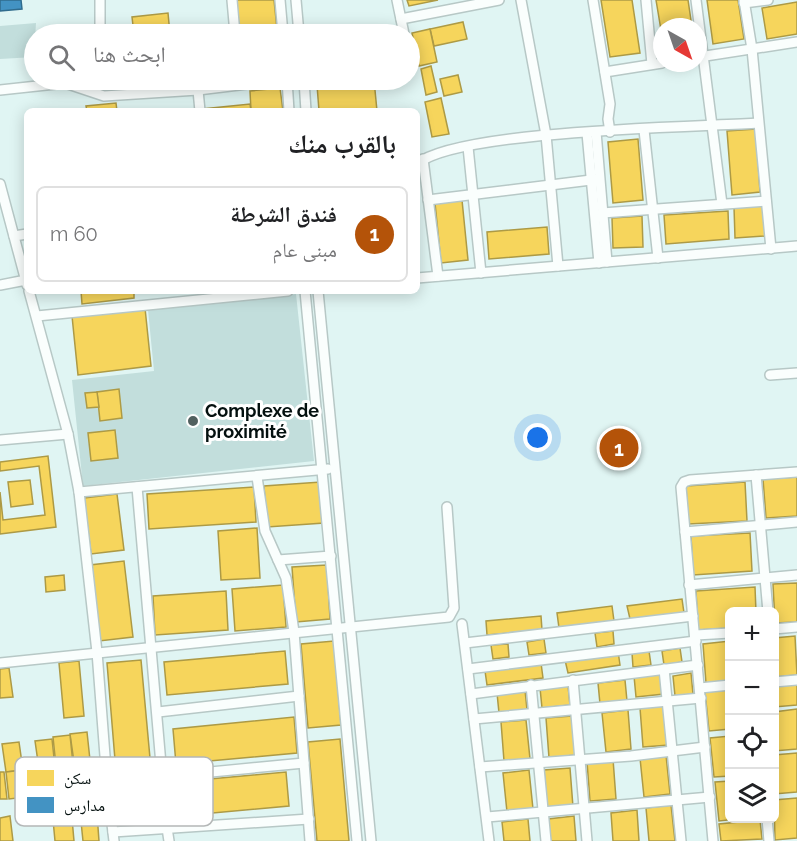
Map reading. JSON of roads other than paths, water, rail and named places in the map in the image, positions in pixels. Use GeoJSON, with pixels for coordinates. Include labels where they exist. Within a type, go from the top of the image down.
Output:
{"type":"FeatureCollection","features":[{"type":"Feature","properties":{"kind":"street"},"geometry":{"type":"LineString","coordinates":[[100,0],[100,24]]}},
{"type":"Feature","properties":{"kind":"street"},"geometry":{"type":"LineString","coordinates":[[232,0],[234,24]]}},
{"type":"Feature","properties":{"kind":"street"},"geometry":{"type":"LineString","coordinates":[[280,0],[282,24]]}},
{"type":"Feature","properties":{"kind":"street"},"geometry":{"type":"LineString","coordinates":[[296,0],[298,24]]}},
{"type":"Feature","properties":{"kind":"street"},"geometry":{"type":"LineString","coordinates":[[397,0],[402,24]]}},
{"type":"Feature","properties":{"kind":"street"},"geometry":{"type":"LineString","coordinates":[[401,19],[499,0]]}},
{"type":"Feature","properties":{"kind":"street"},"geometry":{"type":"LineString","coordinates":[[521,0],[546,135],[558,266]]}},
{"type":"Feature","properties":{"kind":"street"},"geometry":{"type":"LineString","coordinates":[[593,0],[610,108],[608,119],[610,132]]}},
{"type":"Feature","properties":{"kind":"street"},"geometry":{"type":"LineString","coordinates":[[605,72],[652,64],[646,0]]}},
{"type":"Feature","properties":{"kind":"street"},"geometry":{"type":"LineString","coordinates":[[696,0],[698,18]]}},
{"type":"Feature","properties":{"kind":"street"},"geometry":{"type":"LineString","coordinates":[[768,0],[744,1],[752,49],[771,249]]}},
{"type":"Feature","properties":{"kind":"street"},"geometry":{"type":"LineString","coordinates":[[707,56],[797,42]]}},
{"type":"Feature","properties":{"kind":"street"},"geometry":{"type":"LineString","coordinates":[[703,72],[723,204]]}},
{"type":"Feature","properties":{"kind":"street"},"geometry":{"type":"LineString","coordinates":[[0,90],[24,87]]}},
{"type":"Feature","properties":{"kind":"street"},"geometry":{"type":"LineString","coordinates":[[86,90],[104,96],[198,90],[200,108]]}},
{"type":"Feature","properties":{"kind":"street"},"geometry":{"type":"LineString","coordinates":[[288,90],[289,108]]}},
{"type":"Feature","properties":{"kind":"street"},"geometry":{"type":"LineString","coordinates":[[305,90],[306,108]]}},
{"type":"Feature","properties":{"kind":"street"},"geometry":{"type":"LineString","coordinates":[[438,276],[428,200],[420,162],[438,152],[546,135],[758,123]]}},
{"type":"Feature","properties":{"kind":"street"},"geometry":{"type":"LineString","coordinates":[[644,130],[658,258]]}},
{"type":"Feature","properties":{"kind":"street"},"geometry":{"type":"LineString","coordinates":[[592,132],[603,262]]}},
{"type":"Feature","properties":{"kind":"street"},"geometry":{"type":"LineString","coordinates":[[468,147],[481,273]]}},
{"type":"Feature","properties":{"kind":"street"},"geometry":{"type":"LineString","coordinates":[[428,200],[595,180]]}},
{"type":"Feature","properties":{"kind":"street"},"geometry":{"type":"LineString","coordinates":[[595,180],[602,213],[603,262]]}},
{"type":"Feature","properties":{"kind":"street"},"geometry":{"type":"LineString","coordinates":[[0,184],[3,205],[24,275]]}},
{"type":"Feature","properties":{"kind":"street"},"geometry":{"type":"LineString","coordinates":[[602,213],[766,201]]}},
{"type":"Feature","properties":{"kind":"street"},"geometry":{"type":"LineString","coordinates":[[14,236],[24,234]]}},
{"type":"Feature","properties":{"kind":"street"},"geometry":{"type":"LineString","coordinates":[[420,278],[797,246]]}},
{"type":"Feature","properties":{"kind":"street"},"geometry":{"type":"LineString","coordinates":[[0,285],[24,283]]}},
{"type":"Feature","properties":{"kind":"street"},"geometry":{"type":"LineString","coordinates":[[30,294],[68,434],[79,492],[97,652],[105,757]]}},
{"type":"Feature","properties":{"kind":"street"},"geometry":{"type":"LineString","coordinates":[[37,316],[188,295],[213,294]]}},
{"type":"Feature","properties":{"kind":"street"},"geometry":{"type":"LineString","coordinates":[[305,294],[324,469],[357,841]]}},
{"type":"Feature","properties":{"kind":"street"},"geometry":{"type":"LineString","coordinates":[[318,294],[370,841]]}},
{"type":"Feature","properties":{"kind":"street"},"geometry":{"type":"LineString","coordinates":[[771,375],[797,373]]}},
{"type":"Feature","properties":{"kind":"street"},"geometry":{"type":"LineString","coordinates":[[0,440],[68,434]]}},
{"type":"Feature","properties":{"kind":"street"},"geometry":{"type":"LineString","coordinates":[[79,492],[336,468]]}},
{"type":"Feature","properties":{"kind":"street"},"geometry":{"type":"LineString","coordinates":[[712,841],[701,692],[681,496],[684,482],[797,472]]}},
{"type":"Feature","properties":{"kind":"street"},"geometry":{"type":"LineString","coordinates":[[756,475],[768,607]]}},
{"type":"Feature","properties":{"kind":"street"},"geometry":{"type":"LineString","coordinates":[[257,477],[263,524],[286,578],[294,632],[310,841]]}},
{"type":"Feature","properties":{"kind":"street"},"geometry":{"type":"LineString","coordinates":[[136,487],[161,757]]}},
{"type":"Feature","properties":{"kind":"street"},"geometry":{"type":"LineString","coordinates":[[0,663],[351,626],[444,619],[453,613],[447,507]]}},
{"type":"Feature","properties":{"kind":"street"},"geometry":{"type":"LineString","coordinates":[[685,532],[797,522]]}},
{"type":"Feature","properties":{"kind":"street"},"geometry":{"type":"LineString","coordinates":[[278,560],[331,556]]}},
{"type":"Feature","properties":{"kind":"street"},"geometry":{"type":"LineString","coordinates":[[689,585],[797,575]]}},
{"type":"Feature","properties":{"kind":"street"},"geometry":{"type":"LineString","coordinates":[[465,643],[693,616]]}},
{"type":"Feature","properties":{"kind":"street"},"geometry":{"type":"LineString","coordinates":[[462,624],[489,841]]}},
{"type":"Feature","properties":{"kind":"street"},"geometry":{"type":"LineString","coordinates":[[779,629],[797,627]]}},
{"type":"Feature","properties":{"kind":"street"},"geometry":{"type":"LineString","coordinates":[[468,669],[725,634]]}},
{"type":"Feature","properties":{"kind":"street"},"geometry":{"type":"LineString","coordinates":[[471,694],[698,665]]}},
{"type":"Feature","properties":{"kind":"street"},"geometry":{"type":"LineString","coordinates":[[664,669],[681,841]]}},
{"type":"Feature","properties":{"kind":"street"},"geometry":{"type":"LineString","coordinates":[[573,680],[587,841]]}},
{"type":"Feature","properties":{"kind":"street"},"geometry":{"type":"LineString","coordinates":[[779,682],[797,680]]}},
{"type":"Feature","properties":{"kind":"street"},"geometry":{"type":"LineString","coordinates":[[531,685],[546,841]]}},
{"type":"Feature","properties":{"kind":"street"},"geometry":{"type":"LineString","coordinates":[[474,719],[668,701],[725,686]]}},
{"type":"Feature","properties":{"kind":"street"},"geometry":{"type":"LineString","coordinates":[[158,712],[299,696]]}},
{"type":"Feature","properties":{"kind":"street"},"geometry":{"type":"LineString","coordinates":[[480,767],[705,747]]}},
{"type":"Feature","properties":{"kind":"street"},"geometry":{"type":"LineString","coordinates":[[213,771],[304,763]]}},
{"type":"Feature","properties":{"kind":"street"},"geometry":{"type":"LineString","coordinates":[[487,817],[710,797]]}},
{"type":"Feature","properties":{"kind":"street"},"geometry":{"type":"LineString","coordinates":[[213,825],[309,819]]}},
{"type":"Feature","properties":{"kind":"street"},"geometry":{"type":"LineString","coordinates":[[767,823],[769,841]]}},
{"type":"Feature","properties":{"kind":"street"},"geometry":{"type":"LineString","coordinates":[[114,836],[199,826]]}},
{"type":"Feature","properties":{"kind":"street"},"geometry":{"type":"LineString","coordinates":[[167,828],[169,841]]}},
{"type":"Feature","properties":{"kind":"place","name":"Complexe de proximité"},"geometry":{"type":"Point","coordinates":[193,421]}},
{"type":"Feature","properties":{"kind":"place","name":"فندق الشرطة"},"geometry":{"type":"Point","coordinates":[619,448]}}]}
